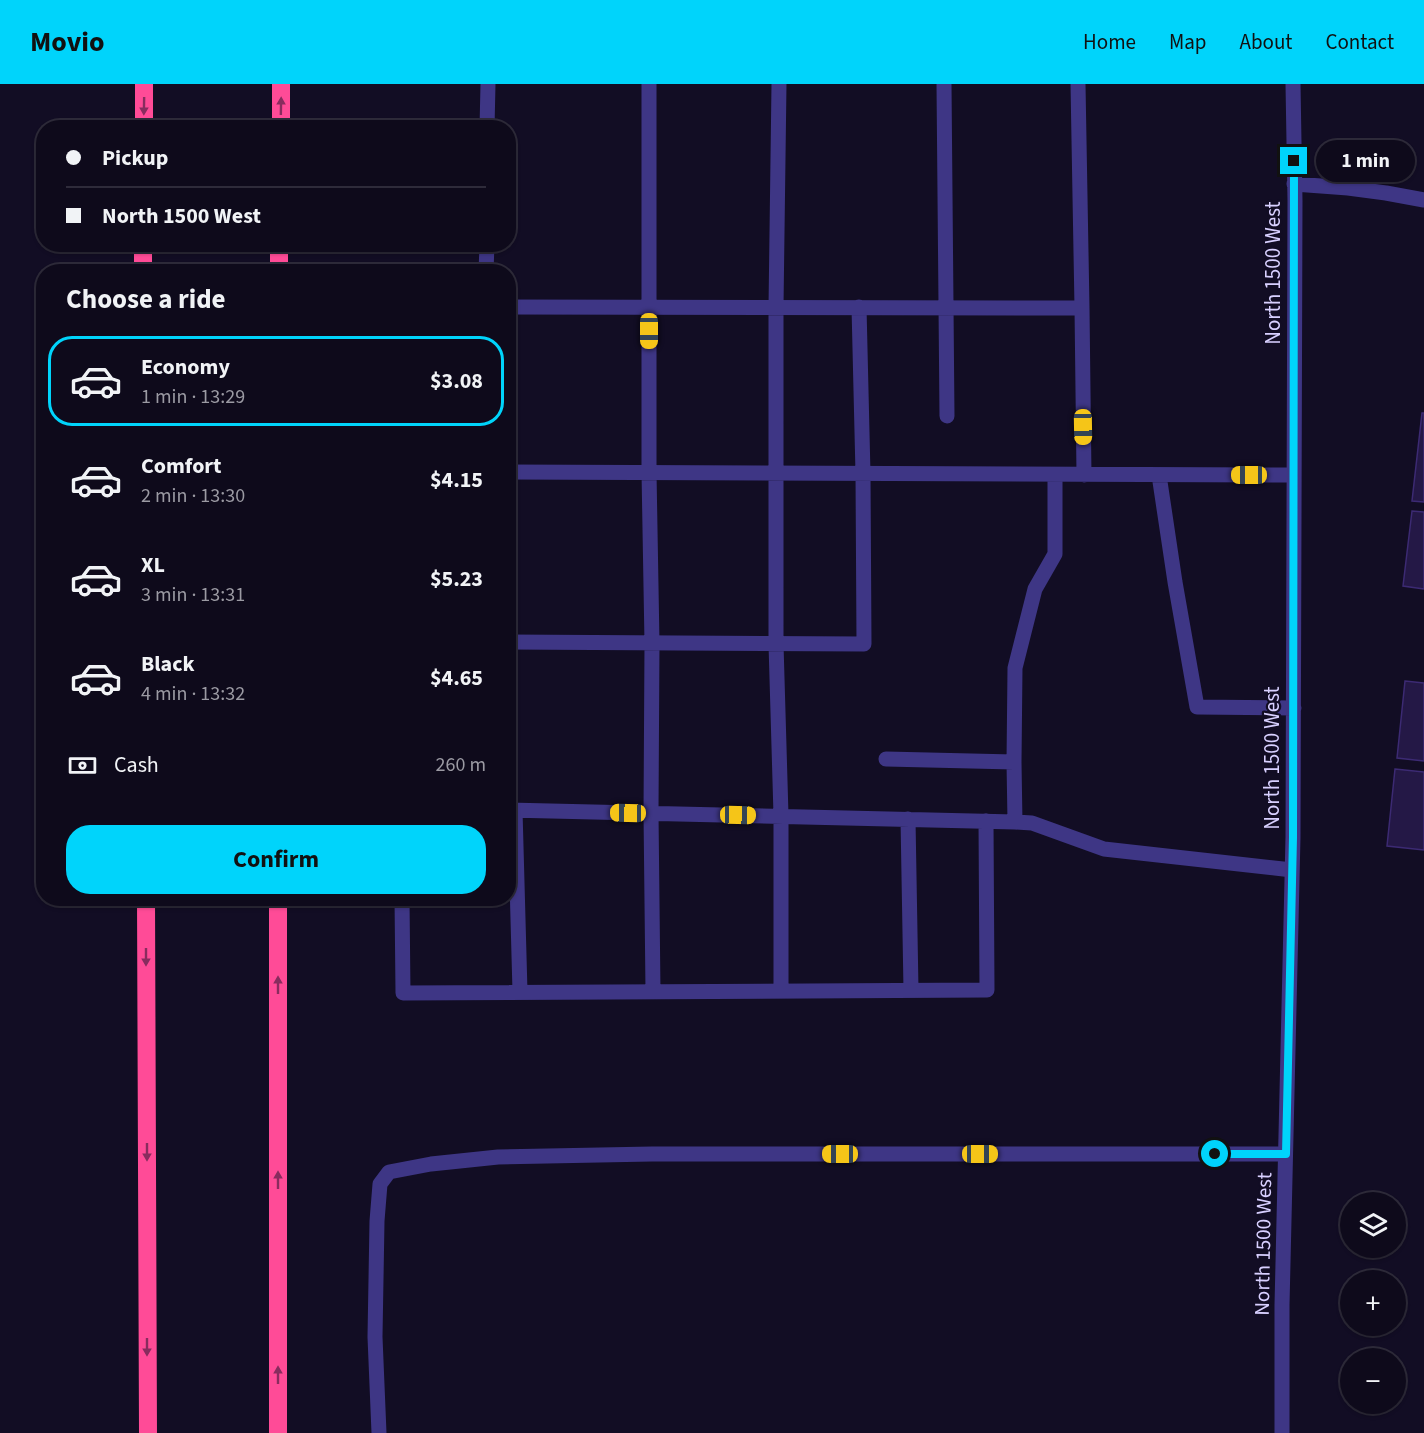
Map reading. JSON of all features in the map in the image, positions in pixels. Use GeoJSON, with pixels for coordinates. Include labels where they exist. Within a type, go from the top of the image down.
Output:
{"type":"FeatureCollection","features":[{"type":"Feature","properties":{"kind":"highway"},"geometry":{"type":"LineString","coordinates":[[144,84],[144,120]]}},
{"type":"Feature","properties":{"kind":"highway"},"geometry":{"type":"LineString","coordinates":[[280,120],[281,84]]}},
{"type":"Feature","properties":{"kind":"highway"},"geometry":{"type":"LineString","coordinates":[[146,906],[148,1433]]}},
{"type":"Feature","properties":{"kind":"highway"},"geometry":{"type":"LineString","coordinates":[[278,906],[278,1433]]}},
{"type":"Feature","properties":{"kind":"street"},"geometry":{"type":"LineString","coordinates":[[488,84],[488,120]]}},
{"type":"Feature","properties":{"kind":"street"},"geometry":{"type":"LineString","coordinates":[[649,84],[653,992]]}},
{"type":"Feature","properties":{"kind":"street"},"geometry":{"type":"LineString","coordinates":[[780,84],[776,307],[776,644],[781,815],[781,991]]}},
{"type":"Feature","properties":{"kind":"street"},"geometry":{"type":"LineString","coordinates":[[944,84],[947,416]]}},
{"type":"Feature","properties":{"kind":"street"},"geometry":{"type":"LineString","coordinates":[[1078,84],[1084,475]]}},
{"type":"Feature","properties":{"kind":"street","name":"North 1500 West"},"geometry":{"type":"LineString","coordinates":[[1282,1433],[1282,1305],[1294,708],[1293,84]]}},
{"type":"Feature","properties":{"kind":"street"},"geometry":{"type":"LineString","coordinates":[[1294,184],[1348,188],[1424,200]]}},
{"type":"Feature","properties":{"kind":"street"},"geometry":{"type":"LineString","coordinates":[[516,307],[1082,308]]}},
{"type":"Feature","properties":{"kind":"street"},"geometry":{"type":"LineString","coordinates":[[516,642],[864,644],[863,474],[858,307]]}},
{"type":"Feature","properties":{"kind":"street"},"geometry":{"type":"LineString","coordinates":[[516,472],[1294,476]]}},
{"type":"Feature","properties":{"kind":"street"},"geometry":{"type":"LineString","coordinates":[[1015,822],[1015,669],[1035,589],[1055,554],[1055,475]]}},
{"type":"Feature","properties":{"kind":"street"},"geometry":{"type":"LineString","coordinates":[[1159,475],[1197,707],[1294,708]]}},
{"type":"Feature","properties":{"kind":"street"},"geometry":{"type":"LineString","coordinates":[[886,759],[1014,762]]}},
{"type":"Feature","properties":{"kind":"street"},"geometry":{"type":"LineString","coordinates":[[516,810],[1015,822],[1032,824],[1104,849],[1292,870]]}},
{"type":"Feature","properties":{"kind":"street"},"geometry":{"type":"LineString","coordinates":[[908,819],[911,990]]}},
{"type":"Feature","properties":{"kind":"street"},"geometry":{"type":"LineString","coordinates":[[402,906],[403,993],[987,990],[986,821]]}},
{"type":"Feature","properties":{"kind":"street"},"geometry":{"type":"LineString","coordinates":[[516,901],[520,992]]}},
{"type":"Feature","properties":{"kind":"street"},"geometry":{"type":"LineString","coordinates":[[379,1433],[375,1337],[377,1221],[380,1184],[389,1172],[431,1164],[510,1156],[1286,1154]]}},
{"type":"Feature","properties":{"kind":"building"},"geometry":{"type":"Polygon","coordinates":[[[1422,413],[1424,413],[1424,502],[1412,501],[1422,413]]]}},
{"type":"Feature","properties":{"kind":"building"},"geometry":{"type":"Polygon","coordinates":[[[1412,511],[1424,512],[1424,589],[1403,586],[1412,511]]]}},
{"type":"Feature","properties":{"kind":"building"},"geometry":{"type":"Polygon","coordinates":[[[1405,681],[1424,683],[1424,761],[1397,758],[1405,681]]]}},
{"type":"Feature","properties":{"kind":"building"},"geometry":{"type":"Polygon","coordinates":[[[1395,769],[1424,772],[1424,850],[1387,846],[1395,769]]]}},
{"type":"Feature","properties":{"kind":"route"},"geometry":{"type":"LineString","coordinates":[[1215,1154],[1286,1154],[1293,837],[1294,161]]}}]}
